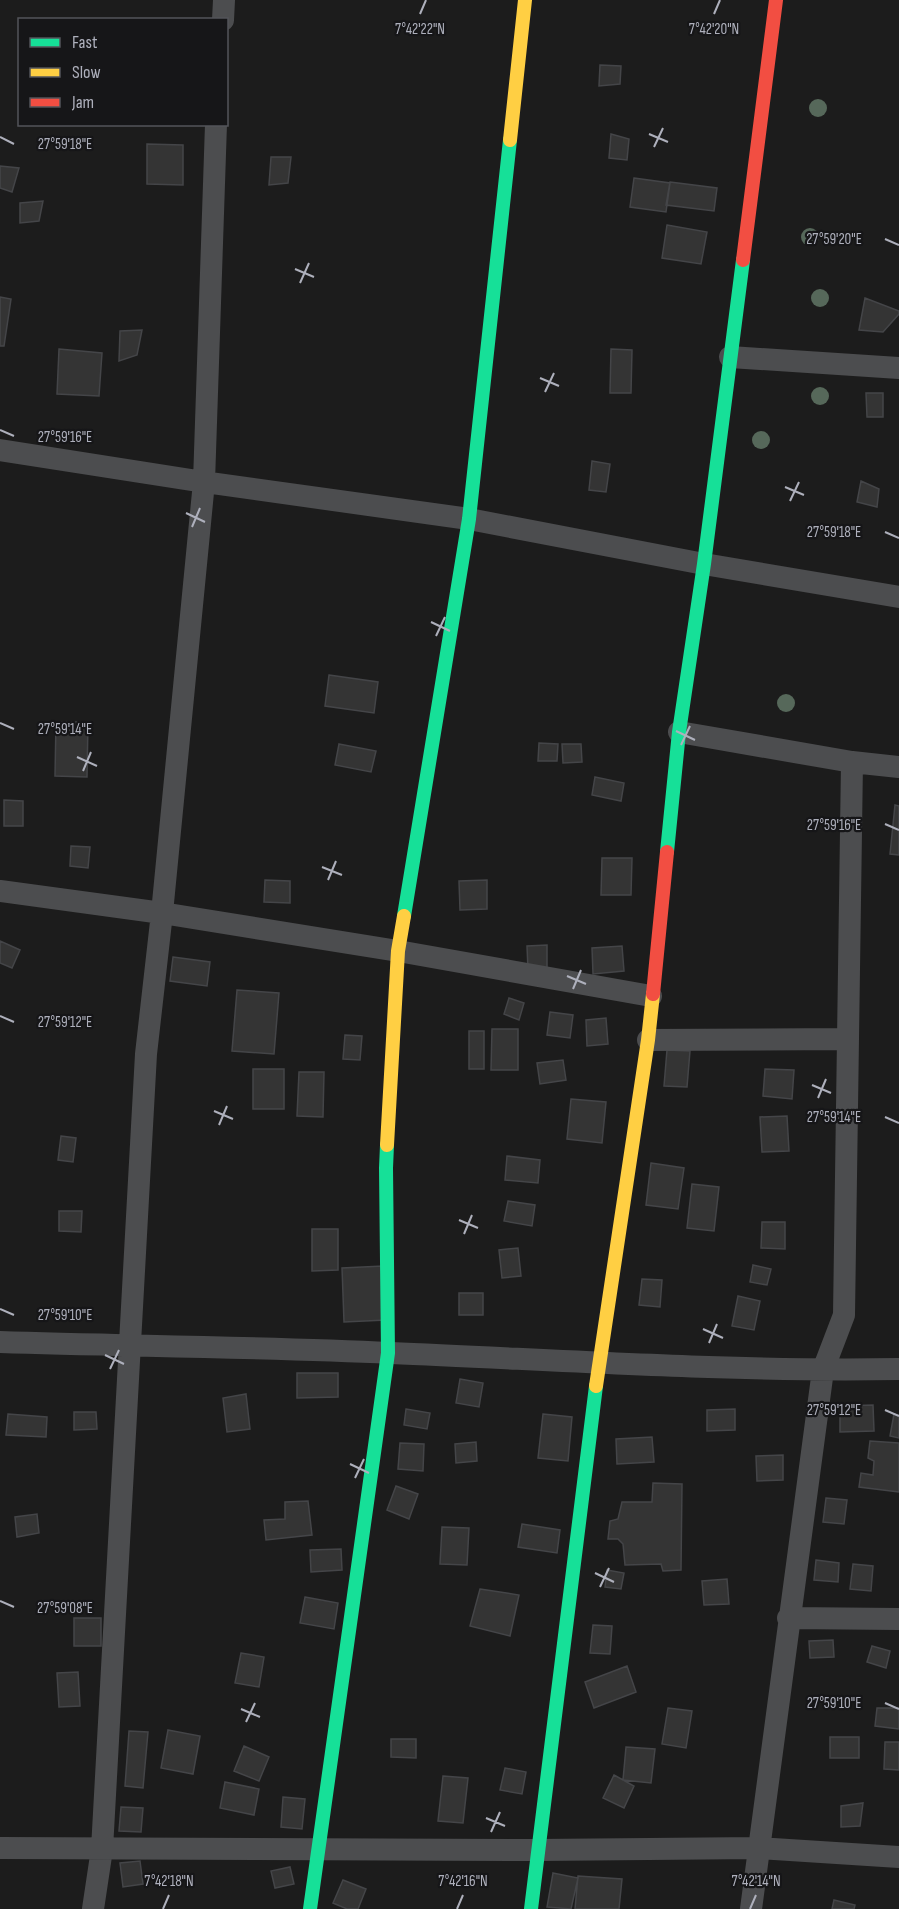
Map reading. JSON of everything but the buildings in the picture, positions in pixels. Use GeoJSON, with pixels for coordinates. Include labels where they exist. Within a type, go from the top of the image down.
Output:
{"type":"FeatureCollection","features":[{"type":"Feature","properties":{"kind":"street"},"geometry":{"type":"LineString","coordinates":[[223,18],[224,0]]}},
{"type":"Feature","properties":{"kind":"street"},"geometry":{"type":"LineString","coordinates":[[310,1909],[388,1353],[386,1168],[398,951],[469,519],[525,0]]}},
{"type":"Feature","properties":{"kind":"street"},"geometry":{"type":"LineString","coordinates":[[531,1909],[599,1363],[648,1040],[679,732],[704,564],[776,0]]}},
{"type":"Feature","properties":{"kind":"street"},"geometry":{"type":"LineString","coordinates":[[93,1909],[102,1849],[146,1054],[204,482],[216,126]]}},
{"type":"Feature","properties":{"kind":"street"},"geometry":{"type":"LineString","coordinates":[[730,357],[899,368]]}},
{"type":"Feature","properties":{"kind":"street"},"geometry":{"type":"LineString","coordinates":[[0,450],[204,482],[469,519],[704,564],[899,597]]}},
{"type":"Feature","properties":{"kind":"street"},"geometry":{"type":"LineString","coordinates":[[679,732],[852,762],[899,767]]}},
{"type":"Feature","properties":{"kind":"street"},"geometry":{"type":"LineString","coordinates":[[751,1909],[788,1618],[823,1370],[844,1314],[852,762]]}},
{"type":"Feature","properties":{"kind":"street"},"geometry":{"type":"LineString","coordinates":[[0,891],[162,913],[398,951],[651,996]]}},
{"type":"Feature","properties":{"kind":"street"},"geometry":{"type":"LineString","coordinates":[[648,1040],[848,1040]]}},
{"type":"Feature","properties":{"kind":"street"},"geometry":{"type":"LineString","coordinates":[[0,1342],[388,1353],[823,1370],[899,1369]]}},
{"type":"Feature","properties":{"kind":"street"},"geometry":{"type":"LineString","coordinates":[[788,1618],[899,1619]]}},
{"type":"Feature","properties":{"kind":"street"},"geometry":{"type":"LineString","coordinates":[[0,1848],[538,1850],[759,1848],[899,1857]]}},
{"type":"Feature","properties":{"kind":"traffic: fast"},"geometry":{"type":"LineString","coordinates":[[404,916],[469,519],[510,140]]}},
{"type":"Feature","properties":{"kind":"traffic: fast"},"geometry":{"type":"LineString","coordinates":[[667,852],[679,732],[704,564],[743,260]]}},
{"type":"Feature","properties":{"kind":"traffic: fast"},"geometry":{"type":"LineString","coordinates":[[310,1909],[388,1353],[387,1145]]}},
{"type":"Feature","properties":{"kind":"traffic: fast"},"geometry":{"type":"LineString","coordinates":[[531,1909],[596,1386]]}},
{"type":"Feature","properties":{"kind":"traffic: slow"},"geometry":{"type":"LineString","coordinates":[[510,140],[525,0]]}},
{"type":"Feature","properties":{"kind":"traffic: slow"},"geometry":{"type":"LineString","coordinates":[[387,1145],[398,951],[404,916]]}},
{"type":"Feature","properties":{"kind":"traffic: slow"},"geometry":{"type":"LineString","coordinates":[[596,1386],[653,994]]}},
{"type":"Feature","properties":{"kind":"traffic: jam"},"geometry":{"type":"LineString","coordinates":[[743,260],[776,0]]}},
{"type":"Feature","properties":{"kind":"traffic: jam"},"geometry":{"type":"LineString","coordinates":[[653,994],[667,852]]}}]}
